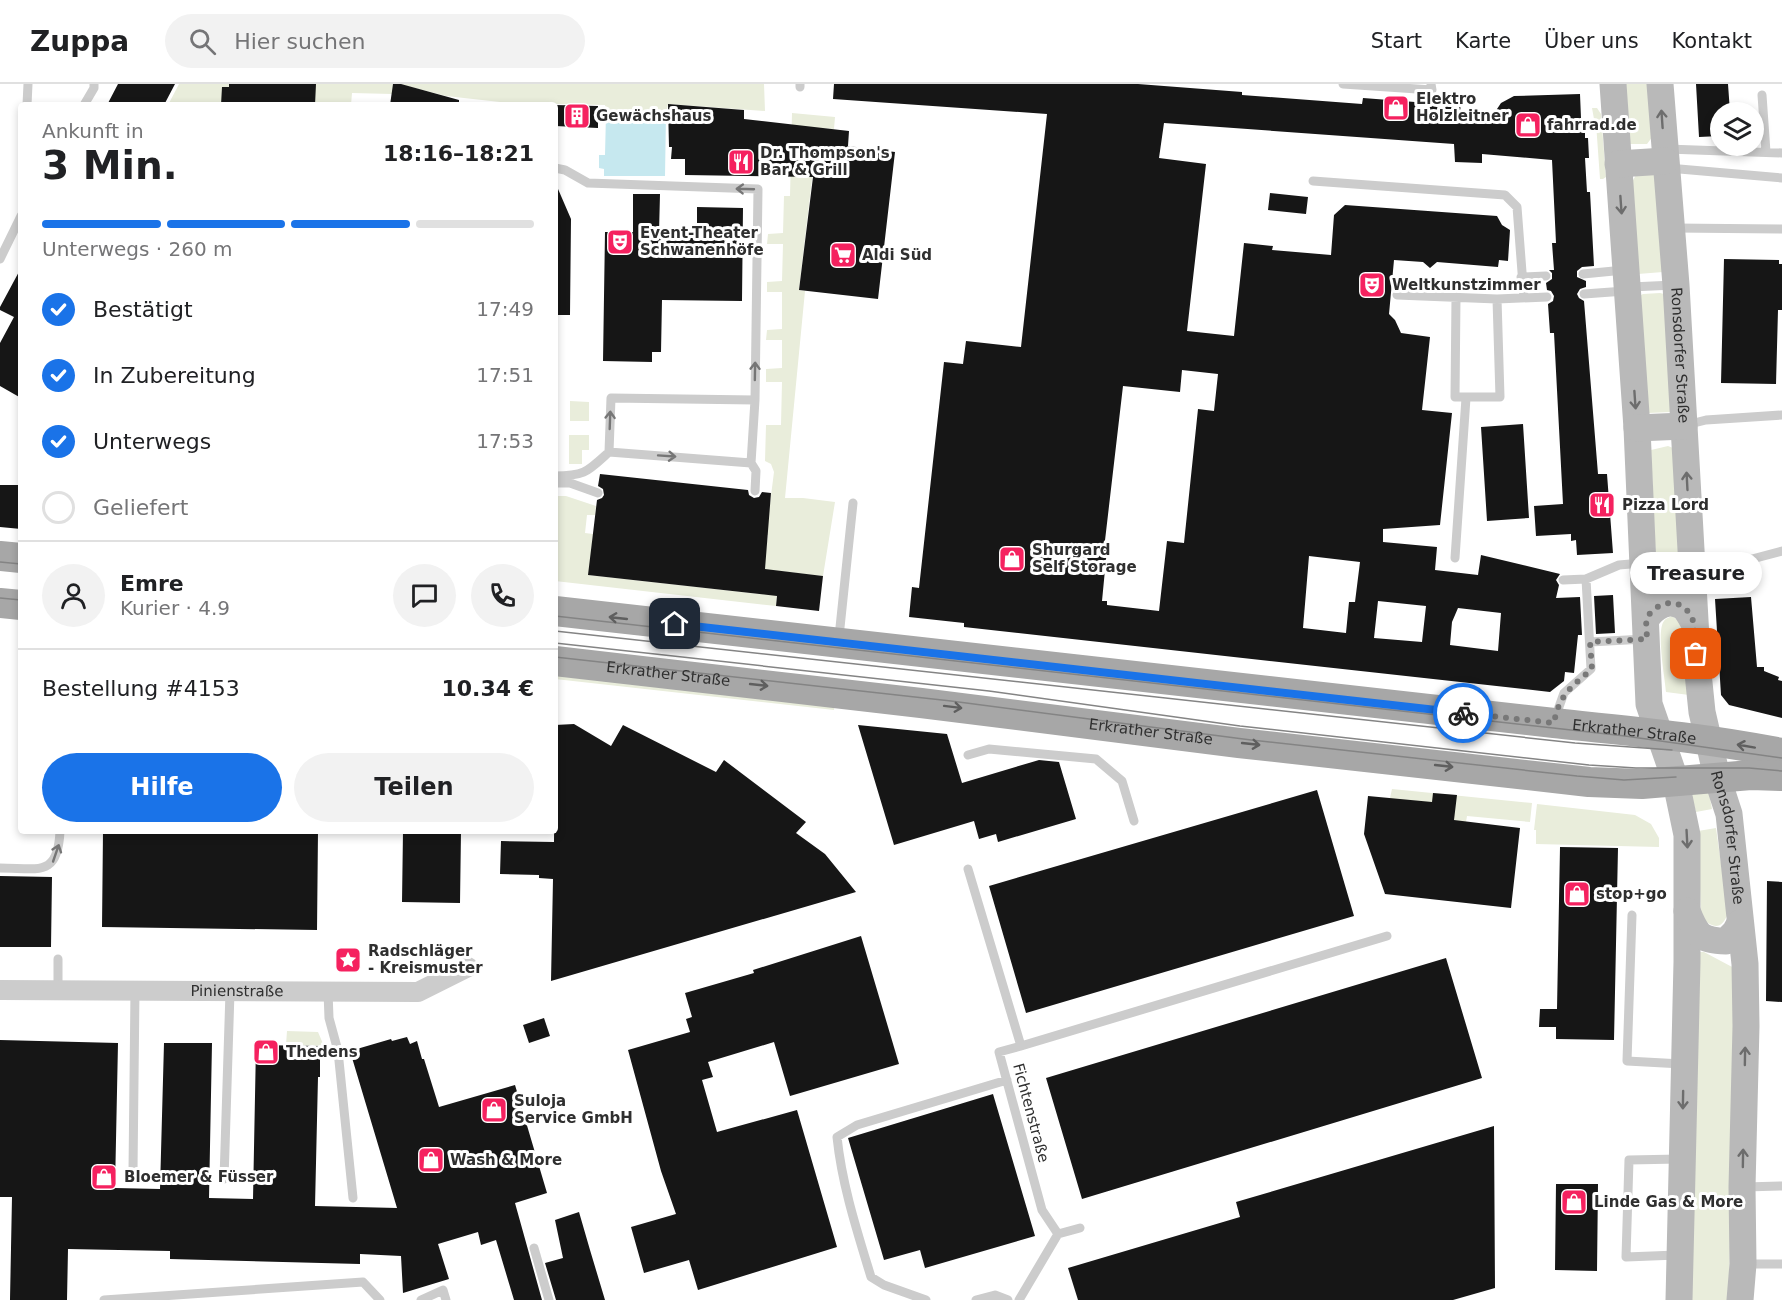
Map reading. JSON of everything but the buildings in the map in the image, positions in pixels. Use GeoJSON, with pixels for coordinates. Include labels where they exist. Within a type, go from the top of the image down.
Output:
{"type":"FeatureCollection","features":[{"type":"Feature","properties":{"kind":"main road"},"geometry":{"type":"LineString","coordinates":[[1613,84],[1644,563],[1649,704],[1676,782],[1688,835],[1679,1300]]}},
{"type":"Feature","properties":{"kind":"main road","name":"Ronsdorfer Straße"},"geometry":{"type":"LineString","coordinates":[[1660,84],[1676,285],[1694,623],[1702,712],[1717,777],[1729,814],[1745,964],[1743,1264],[1740,1300]]}},
{"type":"Feature","properties":{"kind":"main road"},"geometry":{"type":"LineString","coordinates":[[1618,164],[1665,159]]}},
{"type":"Feature","properties":{"kind":"main road"},"geometry":{"type":"LineString","coordinates":[[1636,428],[1684,426]]}},
{"type":"Feature","properties":{"kind":"main road"},"geometry":{"type":"LineString","coordinates":[[0,556],[18,558]]}},
{"type":"Feature","properties":{"kind":"main road"},"geometry":{"type":"LineString","coordinates":[[0,590],[18,593]]}},
{"type":"Feature","properties":{"kind":"main road"},"geometry":{"type":"LineString","coordinates":[[0,603],[18,605]]}},
{"type":"Feature","properties":{"kind":"main road"},"geometry":{"type":"LineString","coordinates":[[1646,629],[1656,607],[1662,604],[1673,603],[1682,606],[1694,623]]}},
{"type":"Feature","properties":{"kind":"main road","name":"Erkrather Straße"},"geometry":{"type":"LineString","coordinates":[[558,611],[1623,729],[1782,753]]}},
{"type":"Feature","properties":{"kind":"main road","name":"Erkrather Straße"},"geometry":{"type":"LineString","coordinates":[[558,662],[921,703],[1561,780],[1642,784],[1751,775],[1782,776]]}},
{"type":"Feature","properties":{"kind":"main road"},"geometry":{"type":"LineString","coordinates":[[1623,729],[1649,704]]}},
{"type":"Feature","properties":{"kind":"main road"},"geometry":{"type":"LineString","coordinates":[[1660,735],[1687,763],[1705,774],[1717,777]]}},
{"type":"Feature","properties":{"kind":"main road"},"geometry":{"type":"LineString","coordinates":[[1729,814],[1751,775]]}},
{"type":"Feature","properties":{"kind":"main road"},"geometry":{"type":"LineString","coordinates":[[1687,911],[1696,931],[1707,940],[1726,941],[1740,923]]}},
{"type":"Feature","properties":{"kind":"street"},"geometry":{"type":"LineString","coordinates":[[0,571],[18,572]]}},
{"type":"Feature","properties":{"kind":"street","name":"Pinienstraße"},"geometry":{"type":"LineString","coordinates":[[0,990],[418,993],[468,967]]}},
{"type":"Feature","properties":{"kind":"lane"},"geometry":{"type":"LineString","coordinates":[[27,102],[28,84]]}},
{"type":"Feature","properties":{"kind":"lane"},"geometry":{"type":"LineString","coordinates":[[85,102],[94,84]]}},
{"type":"Feature","properties":{"kind":"lane"},"geometry":{"type":"LineString","coordinates":[[1343,84],[1432,90],[1431,84]]}},
{"type":"Feature","properties":{"kind":"lane"},"geometry":{"type":"LineString","coordinates":[[1762,95],[1766,152]]}},
{"type":"Feature","properties":{"kind":"lane"},"geometry":{"type":"LineString","coordinates":[[1665,159],[1766,152],[1782,153]]}},
{"type":"Feature","properties":{"kind":"lane"},"geometry":{"type":"LineString","coordinates":[[1665,159],[1782,178]]}},
{"type":"Feature","properties":{"kind":"lane"},"geometry":{"type":"LineString","coordinates":[[558,169],[588,183],[758,189],[751,463],[756,471],[754,491]]}},
{"type":"Feature","properties":{"kind":"lane"},"geometry":{"type":"LineString","coordinates":[[1313,181],[1505,195],[1517,207],[1524,298]]}},
{"type":"Feature","properties":{"kind":"lane"},"geometry":{"type":"LineString","coordinates":[[0,260],[18,222]]}},
{"type":"Feature","properties":{"kind":"lane"},"geometry":{"type":"LineString","coordinates":[[1671,228],[1782,229]]}},
{"type":"Feature","properties":{"kind":"lane"},"geometry":{"type":"LineString","coordinates":[[1583,274],[1627,283],[1676,285]]}},
{"type":"Feature","properties":{"kind":"lane"},"geometry":{"type":"LineString","coordinates":[[1521,277],[1546,276]]}},
{"type":"Feature","properties":{"kind":"lane"},"geometry":{"type":"LineString","coordinates":[[1584,294],[1627,283]]}},
{"type":"Feature","properties":{"kind":"lane"},"geometry":{"type":"LineString","coordinates":[[1397,295],[1497,299],[1548,297]]}},
{"type":"Feature","properties":{"kind":"lane"},"geometry":{"type":"LineString","coordinates":[[1456,297],[1455,397],[1466,398],[1500,398],[1497,299]]}},
{"type":"Feature","properties":{"kind":"lane"},"geometry":{"type":"LineString","coordinates":[[558,482],[570,480],[589,470],[609,452],[611,398],[754,400]]}},
{"type":"Feature","properties":{"kind":"lane"},"geometry":{"type":"LineString","coordinates":[[1455,558],[1466,398]]}},
{"type":"Feature","properties":{"kind":"lane"},"geometry":{"type":"LineString","coordinates":[[1684,426],[1706,420],[1779,415]]}},
{"type":"Feature","properties":{"kind":"lane"},"geometry":{"type":"LineString","coordinates":[[609,452],[751,463]]}},
{"type":"Feature","properties":{"kind":"lane"},"geometry":{"type":"LineString","coordinates":[[558,477],[598,493]]}},
{"type":"Feature","properties":{"kind":"lane"},"geometry":{"type":"LineString","coordinates":[[838,644],[854,503]]}},
{"type":"Feature","properties":{"kind":"lane"},"geometry":{"type":"LineString","coordinates":[[1692,564],[1737,563],[1782,550]]}},
{"type":"Feature","properties":{"kind":"lane"},"geometry":{"type":"LineString","coordinates":[[1563,580],[1586,579],[1619,565],[1644,563]]}},
{"type":"Feature","properties":{"kind":"lane"},"geometry":{"type":"LineString","coordinates":[[1554,723],[1564,693],[1592,669],[1586,579]]}},
{"type":"Feature","properties":{"kind":"lane"},"geometry":{"type":"LineString","coordinates":[[1590,642],[1646,629]]}},
{"type":"Feature","properties":{"kind":"lane"},"geometry":{"type":"LineString","coordinates":[[968,755],[989,749],[1096,759],[1122,781],[1134,820]]}},
{"type":"Feature","properties":{"kind":"lane"},"geometry":{"type":"LineString","coordinates":[[0,868],[50,866],[57,857],[60,834]]}},
{"type":"Feature","properties":{"kind":"lane","name":"Fichtenstraße"},"geometry":{"type":"LineString","coordinates":[[968,869],[1020,1046],[999,1052],[1042,1210],[1058,1234]]}},
{"type":"Feature","properties":{"kind":"lane"},"geometry":{"type":"LineString","coordinates":[[1632,915],[1627,1061],[1684,1065]]}},
{"type":"Feature","properties":{"kind":"lane"},"geometry":{"type":"LineString","coordinates":[[1020,1046],[1387,936]]}},
{"type":"Feature","properties":{"kind":"lane"},"geometry":{"type":"LineString","coordinates":[[58,960],[58,991]]}},
{"type":"Feature","properties":{"kind":"lane"},"geometry":{"type":"LineString","coordinates":[[133,1171],[135,990]]}},
{"type":"Feature","properties":{"kind":"lane"},"geometry":{"type":"LineString","coordinates":[[224,1179],[230,992]]}},
{"type":"Feature","properties":{"kind":"lane"},"geometry":{"type":"LineString","coordinates":[[328,992],[329,1018],[338,1051],[353,1198]]}},
{"type":"Feature","properties":{"kind":"lane"},"geometry":{"type":"LineString","coordinates":[[926,1300],[884,1285],[871,1277],[842,1174],[837,1137],[857,1125],[1007,1080]]}},
{"type":"Feature","properties":{"kind":"lane"},"geometry":{"type":"LineString","coordinates":[[1680,1255],[1626,1257],[1629,1160],[1682,1159]]}},
{"type":"Feature","properties":{"kind":"lane"},"geometry":{"type":"LineString","coordinates":[[1742,1187],[1782,1186]]}},
{"type":"Feature","properties":{"kind":"lane"},"geometry":{"type":"LineString","coordinates":[[1019,1300],[1058,1234],[1080,1228]]}},
{"type":"Feature","properties":{"kind":"lane"},"geometry":{"type":"LineString","coordinates":[[534,1248],[549,1300]]}},
{"type":"Feature","properties":{"kind":"lane"},"geometry":{"type":"LineString","coordinates":[[1743,1264],[1782,1264]]}},
{"type":"Feature","properties":{"kind":"lane"},"geometry":{"type":"LineString","coordinates":[[104,1300],[363,1282],[380,1300]]}},
{"type":"Feature","properties":{"kind":"lane"},"geometry":{"type":"LineString","coordinates":[[421,1300],[443,1290],[446,1300]]}},
{"type":"Feature","properties":{"kind":"lane"},"geometry":{"type":"LineString","coordinates":[[976,1300],[995,1295],[1008,1300]]}},
{"type":"Feature","properties":{"kind":"green space"},"geometry":{"type":"Polygon","coordinates":[[[179,84],[393,84],[392,94],[352,93],[351,102],[170,102],[179,84]]]}},
{"type":"Feature","properties":{"kind":"green space"},"geometry":{"type":"Polygon","coordinates":[[[399,84],[764,84],[765,111],[668,104],[666,114],[606,114],[605,105],[500,102],[446,96],[399,84]]]}},
{"type":"Feature","properties":{"kind":"green space"},"geometry":{"type":"Polygon","coordinates":[[[1626,84],[1650,84],[1653,136],[1647,144],[1630,144],[1626,84]]]}},
{"type":"Feature","properties":{"kind":"green space"},"geometry":{"type":"Polygon","coordinates":[[[1592,108],[1597,108],[1601,114],[1606,177],[1603,179],[1600,179],[1596,123],[1592,108]]]}},
{"type":"Feature","properties":{"kind":"green space"},"geometry":{"type":"Polygon","coordinates":[[[792,113],[835,117],[834,129],[818,128],[799,290],[805,291],[785,498],[835,502],[823,576],[779,571],[776,606],[558,581],[558,496],[566,496],[596,506],[595,515],[587,515],[585,533],[593,534],[589,575],[760,594],[774,472],[771,464],[765,461],[766,425],[781,425],[782,382],[766,382],[766,369],[782,368],[782,340],[766,340],[767,330],[782,329],[782,292],[767,292],[767,282],[782,281],[783,244],[767,244],[768,234],[783,233],[784,196],[790,196],[792,113]]]}},
{"type":"Feature","properties":{"kind":"green space"},"geometry":{"type":"Polygon","coordinates":[[[1636,175],[1656,175],[1663,272],[1638,274],[1632,182],[1636,175]]]}},
{"type":"Feature","properties":{"kind":"green space"},"geometry":{"type":"Polygon","coordinates":[[[1664,294],[1671,412],[1648,413],[1639,296],[1664,294]]]}},
{"type":"Feature","properties":{"kind":"green space"},"geometry":{"type":"Polygon","coordinates":[[[570,401],[589,402],[589,421],[570,421],[570,401]]]}},
{"type":"Feature","properties":{"kind":"green space"},"geometry":{"type":"Polygon","coordinates":[[[569,435],[589,435],[589,450],[582,450],[582,464],[569,464],[569,435]]]}},
{"type":"Feature","properties":{"kind":"green space"},"geometry":{"type":"Polygon","coordinates":[[[1668,446],[1673,448],[1681,580],[1676,589],[1660,590],[1657,588],[1651,450],[1668,446]]]}},
{"type":"Feature","properties":{"kind":"green space"},"geometry":{"type":"Polygon","coordinates":[[[1672,616],[1682,624],[1689,695],[1666,692],[1661,634],[1664,621],[1672,616]]]}},
{"type":"Feature","properties":{"kind":"green space"},"geometry":{"type":"Polygon","coordinates":[[[558,671],[835,703],[834,710],[558,679],[558,671]]]}},
{"type":"Feature","properties":{"kind":"green space"},"geometry":{"type":"Polygon","coordinates":[[[1392,789],[1532,803],[1530,822],[1467,816],[1466,822],[1416,816],[1390,798],[1392,789]]]}},
{"type":"Feature","properties":{"kind":"green space"},"geometry":{"type":"Polygon","coordinates":[[[1693,792],[1709,793],[1712,809],[1696,812],[1693,792]]]}},
{"type":"Feature","properties":{"kind":"green space"},"geometry":{"type":"Polygon","coordinates":[[[1537,804],[1635,815],[1651,824],[1659,838],[1659,847],[1536,844],[1536,830],[1534,830],[1537,804]]]}},
{"type":"Feature","properties":{"kind":"green space"},"geometry":{"type":"Polygon","coordinates":[[[1716,828],[1728,913],[1723,923],[1716,926],[1709,924],[1701,917],[1698,831],[1716,828]]]}},
{"type":"Feature","properties":{"kind":"green space"},"geometry":{"type":"Polygon","coordinates":[[[1700,952],[1734,968],[1729,1300],[1691,1300],[1700,952]]]}},
{"type":"Feature","properties":{"kind":"green space"},"geometry":{"type":"Polygon","coordinates":[[[287,1031],[318,1032],[324,1046],[286,1045],[287,1031]]]}},
{"type":"Feature","properties":{"kind":"water"},"geometry":{"type":"Polygon","coordinates":[[[606,114],[666,114],[665,176],[604,176],[604,169],[599,168],[599,155],[605,155],[606,114]]]}},
{"type":"Feature","properties":{"kind":"tram line"},"geometry":{"type":"LineString","coordinates":[[0,562],[18,564]]}},
{"type":"Feature","properties":{"kind":"tram line"},"geometry":{"type":"LineString","coordinates":[[0,598],[18,600]]}},
{"type":"Feature","properties":{"kind":"tram line"},"geometry":{"type":"LineString","coordinates":[[558,616],[1625,736],[1782,758]]}},
{"type":"Feature","properties":{"kind":"tram line"},"geometry":{"type":"LineString","coordinates":[[558,631],[1575,743],[1672,750]]}},
{"type":"Feature","properties":{"kind":"tram line"},"geometry":{"type":"LineString","coordinates":[[558,643],[989,691],[1240,726],[1589,765],[1636,768],[1749,768],[1782,771]]}},
{"type":"Feature","properties":{"kind":"tram line"},"geometry":{"type":"LineString","coordinates":[[558,657],[951,701],[1251,740],[1577,776],[1624,780],[1676,777]]}},
{"type":"Feature","properties":{"kind":"way so far"},"geometry":{"type":"LineString","coordinates":[[1463,713],[1554,723],[1564,693],[1592,669],[1590,642],[1647,639],[1646,619],[1651,611],[1662,604],[1673,603],[1682,606],[1688,613],[1694,623],[1696,654]]}},
{"type":"Feature","properties":{"kind":"place","name":"Elektro Holzleitner"},"geometry":{"type":"Point","coordinates":[1396,108]}},
{"type":"Feature","properties":{"kind":"place","name":"Gewächshaus"},"geometry":{"type":"Point","coordinates":[577,116]}},
{"type":"Feature","properties":{"kind":"place","name":"fahrrad.de"},"geometry":{"type":"Point","coordinates":[1528,125]}},
{"type":"Feature","properties":{"kind":"place","name":"Dr. Thompson's Bar & Grill"},"geometry":{"type":"Point","coordinates":[741,162]}},
{"type":"Feature","properties":{"kind":"place","name":"Event-Theater Schwanenhöfe"},"geometry":{"type":"Point","coordinates":[620,242]}},
{"type":"Feature","properties":{"kind":"place","name":"Aldi Süd"},"geometry":{"type":"Point","coordinates":[843,255]}},
{"type":"Feature","properties":{"kind":"place","name":"Weltkunstzimmer"},"geometry":{"type":"Point","coordinates":[1372,285]}},
{"type":"Feature","properties":{"kind":"place","name":"Pizza Lord"},"geometry":{"type":"Point","coordinates":[1602,505]}},
{"type":"Feature","properties":{"kind":"place","name":"Shurgard Self Storage"},"geometry":{"type":"Point","coordinates":[1012,559]}},
{"type":"Feature","properties":{"kind":"place","name":"Treasure"},"geometry":{"type":"Point","coordinates":[1696,654]}},
{"type":"Feature","properties":{"kind":"place","name":"stop+go"},"geometry":{"type":"Point","coordinates":[1577,894]}},
{"type":"Feature","properties":{"kind":"place","name":"Radschläger - Kreismuster"},"geometry":{"type":"Point","coordinates":[348,960]}},
{"type":"Feature","properties":{"kind":"place","name":"Thedens"},"geometry":{"type":"Point","coordinates":[266,1052]}},
{"type":"Feature","properties":{"kind":"place","name":"Suloja Service GmbH"},"geometry":{"type":"Point","coordinates":[494,1110]}},
{"type":"Feature","properties":{"kind":"place","name":"Wash & More"},"geometry":{"type":"Point","coordinates":[431,1160]}},
{"type":"Feature","properties":{"kind":"place","name":"Bloemer & Füsser"},"geometry":{"type":"Point","coordinates":[104,1177]}},
{"type":"Feature","properties":{"kind":"place","name":"Linde Gas & More"},"geometry":{"type":"Point","coordinates":[1574,1202]}},
{"type":"Feature","properties":{"kind":"route"},"geometry":{"type":"LineString","coordinates":[[675,624],[1463,713]]}}]}
